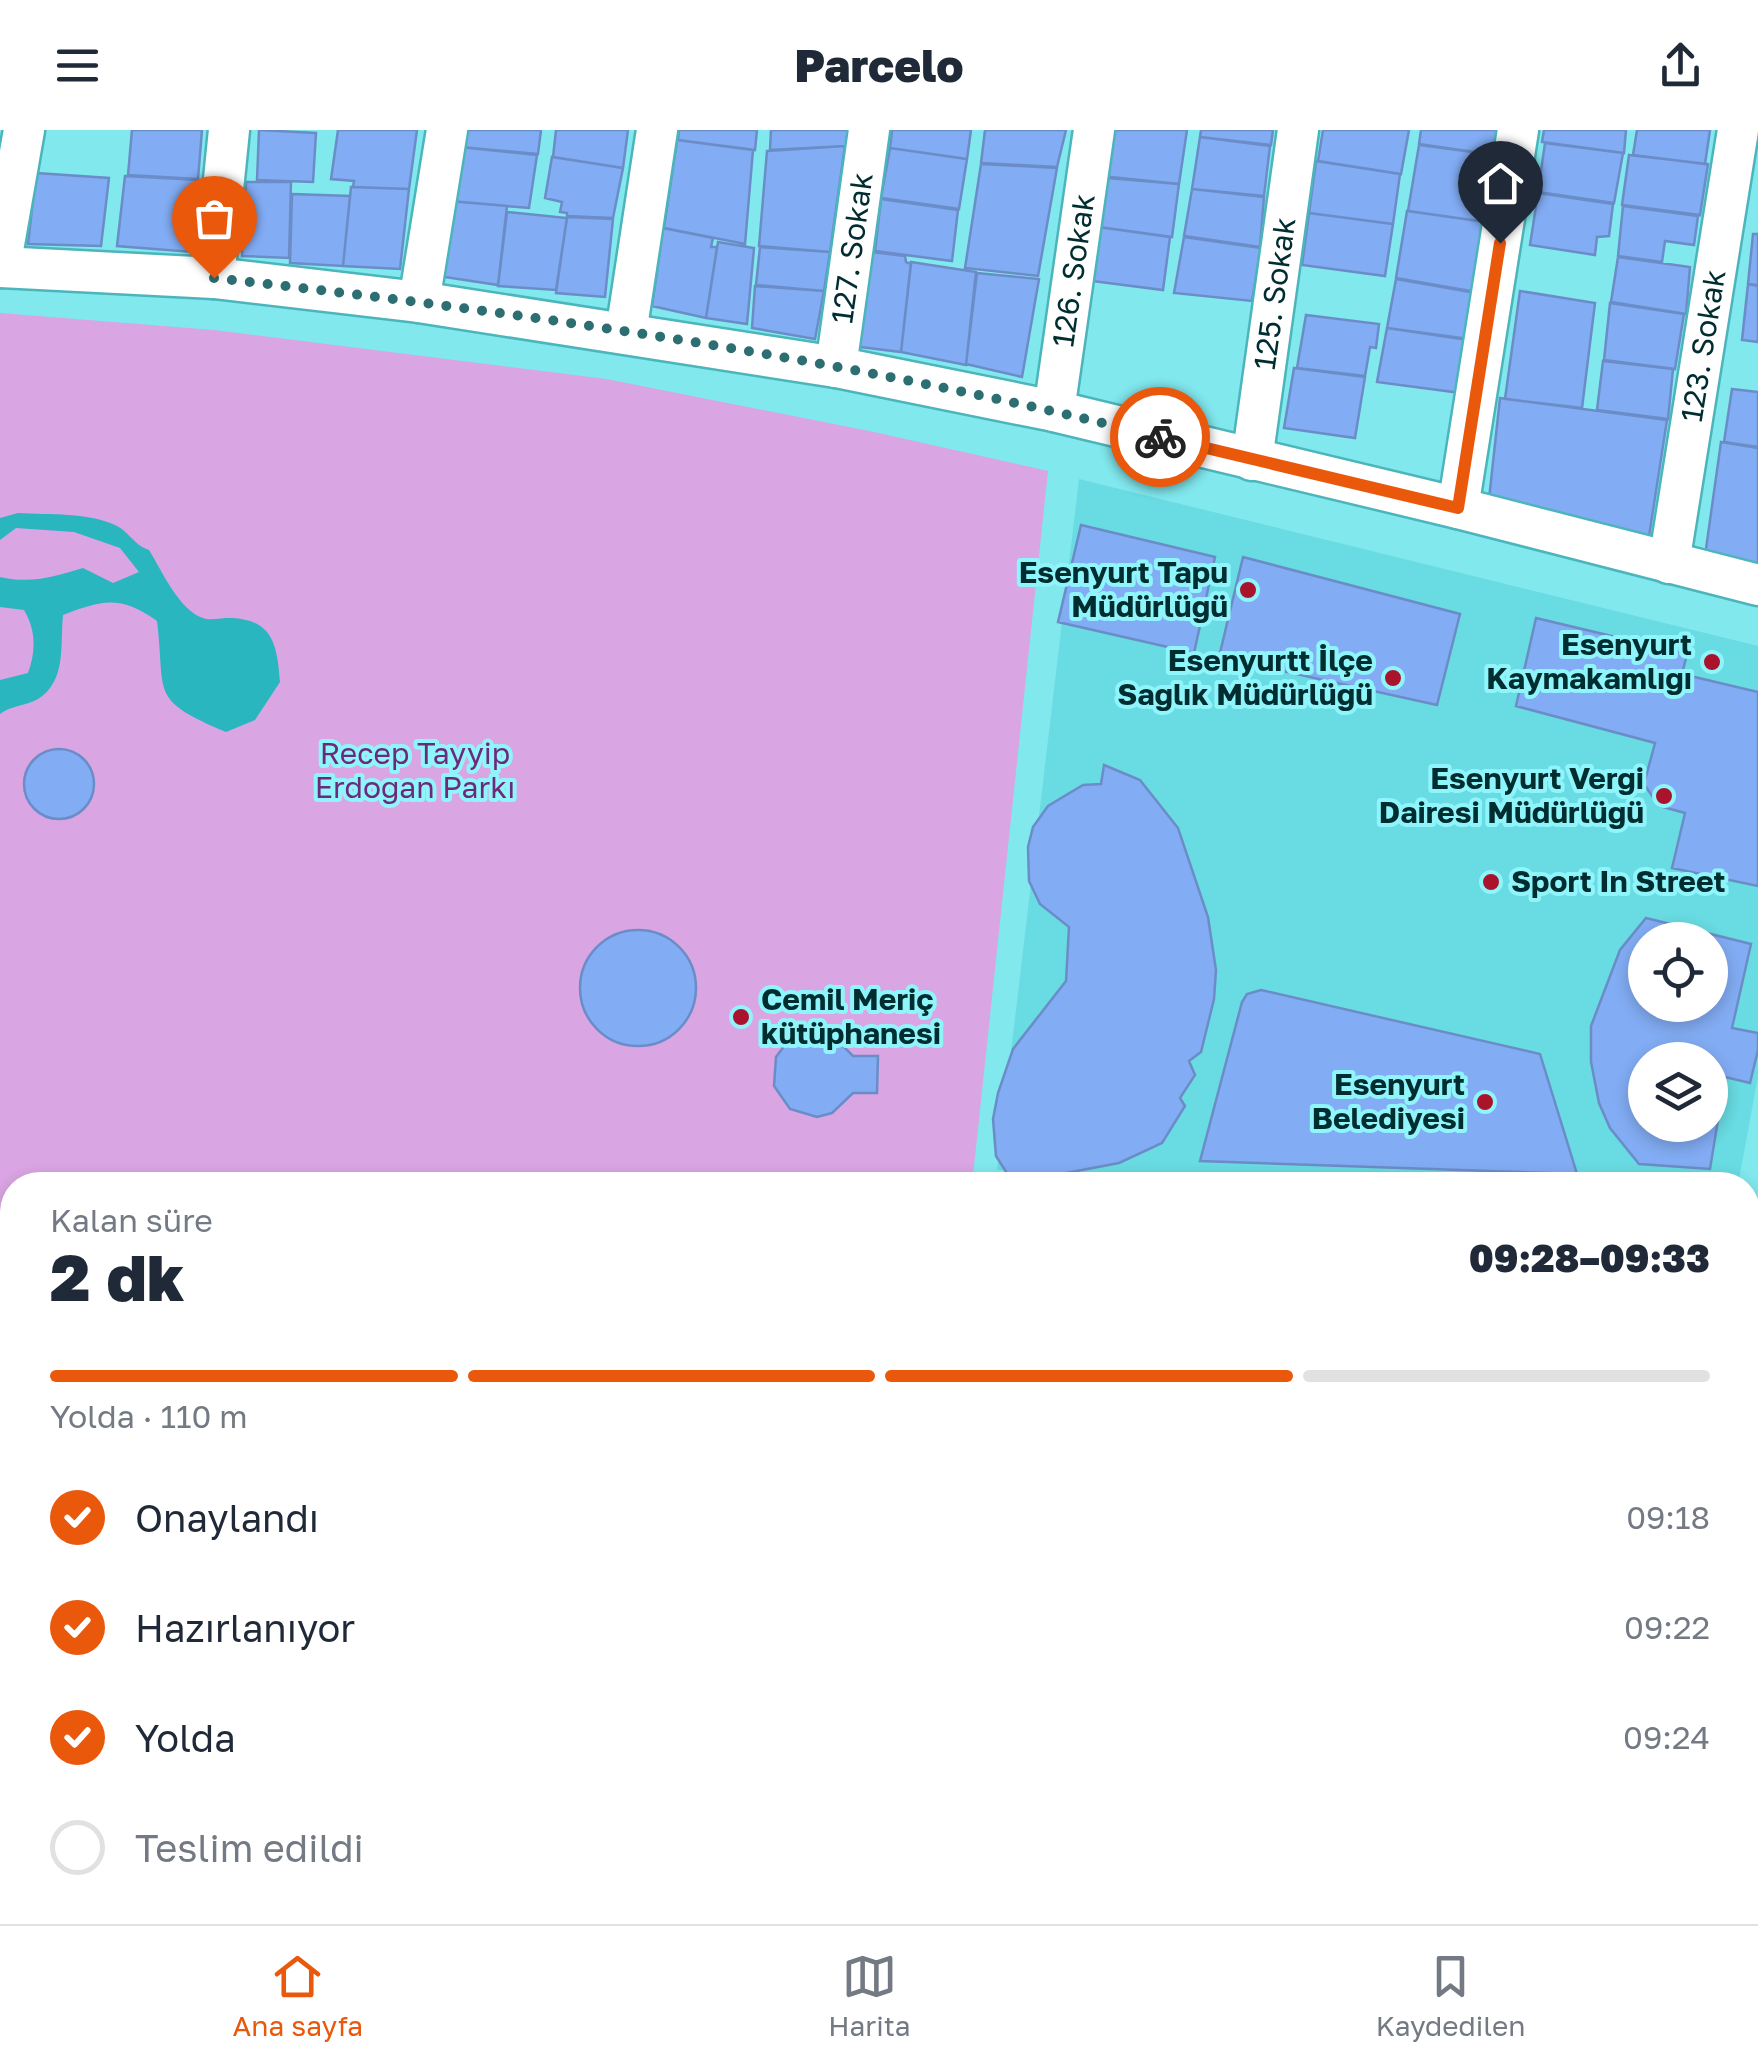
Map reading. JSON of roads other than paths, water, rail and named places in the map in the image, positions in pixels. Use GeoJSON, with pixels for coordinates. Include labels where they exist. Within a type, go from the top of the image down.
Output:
{"type":"FeatureCollection","features":[{"type":"Feature","properties":{"kind":"street"},"geometry":{"type":"LineString","coordinates":[[24,130],[0,267],[214,278],[419,302],[836,367],[1054,410],[1758,585]]}},
{"type":"Feature","properties":{"kind":"street"},"geometry":{"type":"LineString","coordinates":[[214,278],[229,130]]}},
{"type":"Feature","properties":{"kind":"street"},"geometry":{"type":"LineString","coordinates":[[419,302],[447,130]]}},
{"type":"Feature","properties":{"kind":"street"},"geometry":{"type":"LineString","coordinates":[[626,332],[657,130]]}},
{"type":"Feature","properties":{"kind":"street","name":"127. Sokak"},"geometry":{"type":"LineString","coordinates":[[836,367],[869,130]]}},
{"type":"Feature","properties":{"kind":"street","name":"126. Sokak"},"geometry":{"type":"LineString","coordinates":[[1054,410],[1094,130]]}},
{"type":"Feature","properties":{"kind":"street","name":"125. Sokak"},"geometry":{"type":"LineString","coordinates":[[1252,460],[1298,130]]}},
{"type":"Feature","properties":{"kind":"street"},"geometry":{"type":"LineString","coordinates":[[1458,508],[1518,130]]}},
{"type":"Feature","properties":{"kind":"street","name":"123. Sokak"},"geometry":{"type":"LineString","coordinates":[[1669,562],[1738,130]]}},
{"type":"Feature","properties":{"kind":"place","name":"Esenyurt Tapu Müdürlüğü"},"geometry":{"type":"Point","coordinates":[1248,590]}},
{"type":"Feature","properties":{"kind":"place","name":"Esenyurt Kaymakamlığı"},"geometry":{"type":"Point","coordinates":[1712,662]}},
{"type":"Feature","properties":{"kind":"place","name":"Esenyurtt İlçe Sağlık Müdürlüğü"},"geometry":{"type":"Point","coordinates":[1393,678]}},
{"type":"Feature","properties":{"kind":"place","name":"Esenyurt Vergi Dairesi Müdürlüğü"},"geometry":{"type":"Point","coordinates":[1664,796]}},
{"type":"Feature","properties":{"kind":"place","name":"Sport In Street"},"geometry":{"type":"Point","coordinates":[1491,882]}},
{"type":"Feature","properties":{"kind":"place","name":"Cemil Meriç kütüphanesi"},"geometry":{"type":"Point","coordinates":[741,1017]}},
{"type":"Feature","properties":{"kind":"place","name":"Esenyurt Belediyesi"},"geometry":{"type":"Point","coordinates":[1485,1102]}},
{"type":"Feature","properties":{"kind":"park label","name":"Recep Tayyip Erdoğan Parkı"},"geometry":{"type":"Point","coordinates":[415,771]}}]}
